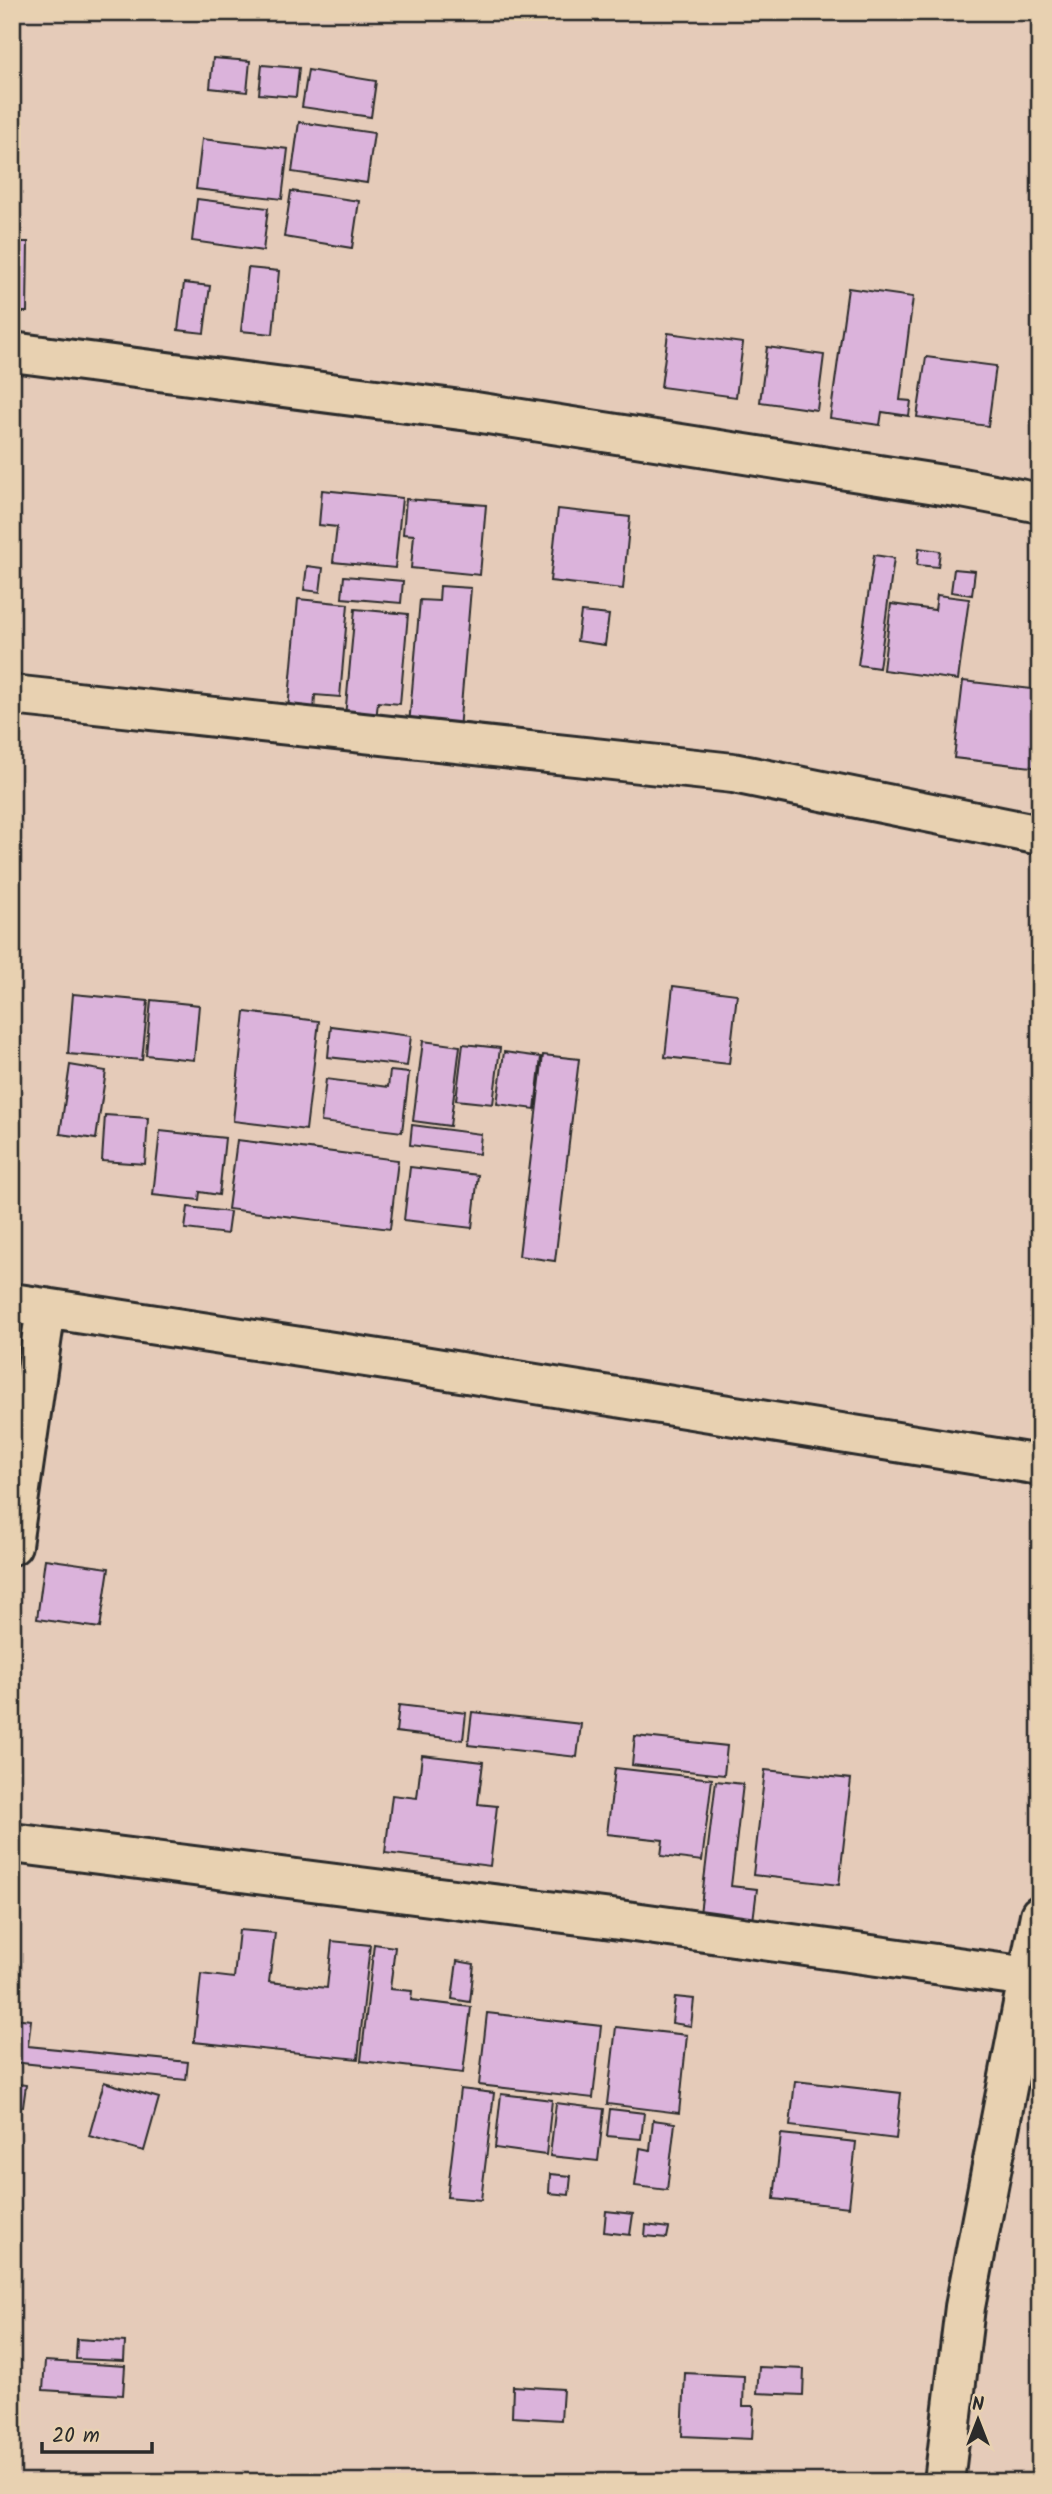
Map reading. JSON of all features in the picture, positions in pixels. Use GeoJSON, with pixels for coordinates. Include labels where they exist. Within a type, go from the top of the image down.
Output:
{"type":"FeatureCollection","features":[{"type":"Feature","properties":{"kind":"street"},"geometry":{"type":"LineString","coordinates":[[12,352],[469,411],[948,486],[1040,503]]}},
{"type":"Feature","properties":{"kind":"street"},"geometry":{"type":"LineString","coordinates":[[12,695],[733,773],[1040,835]]}},
{"type":"Feature","properties":{"kind":"street"},"geometry":{"type":"LineString","coordinates":[[12,1545],[29,1306],[1040,1465]]}},
{"type":"Feature","properties":{"kind":"street"},"geometry":{"type":"LineString","coordinates":[[12,1843],[612,1919],[1028,1977]]}},
{"type":"Feature","properties":{"kind":"street"},"geometry":{"type":"LineString","coordinates":[[944,2482],[965,2307],[1040,1915]]}},
{"type":"Feature","properties":{"kind":"building"},"geometry":{"type":"Polygon","coordinates":[[[213,58],[250,61],[247,92],[210,88],[213,58]]]}},
{"type":"Feature","properties":{"kind":"building"},"geometry":{"type":"Polygon","coordinates":[[[262,65],[299,68],[296,97],[259,94],[262,65]]]}},
{"type":"Feature","properties":{"kind":"building"},"geometry":{"type":"Polygon","coordinates":[[[308,70],[376,81],[371,117],[302,107],[308,70]]]}},
{"type":"Feature","properties":{"kind":"building"},"geometry":{"type":"Polygon","coordinates":[[[299,122],[374,133],[367,183],[292,172],[299,122]]]}},
{"type":"Feature","properties":{"kind":"building"},"geometry":{"type":"Polygon","coordinates":[[[202,139],[288,149],[282,199],[196,189],[202,139]]]}},
{"type":"Feature","properties":{"kind":"building"},"geometry":{"type":"Polygon","coordinates":[[[291,191],[359,201],[352,248],[284,237],[291,191]]]}},
{"type":"Feature","properties":{"kind":"building"},"geometry":{"type":"Polygon","coordinates":[[[197,199],[268,208],[263,251],[192,241],[197,199]]]}},
{"type":"Feature","properties":{"kind":"building"},"geometry":{"type":"Polygon","coordinates":[[[12,242],[28,242],[27,312],[12,312],[12,242]]]}},
{"type":"Feature","properties":{"kind":"building"},"geometry":{"type":"Polygon","coordinates":[[[248,268],[279,271],[273,334],[241,331],[248,268]]]}},
{"type":"Feature","properties":{"kind":"building"},"geometry":{"type":"Polygon","coordinates":[[[184,283],[210,286],[204,333],[178,330],[184,283]]]}},
{"type":"Feature","properties":{"kind":"building"},"geometry":{"type":"Polygon","coordinates":[[[848,288],[913,297],[900,400],[911,401],[909,416],[882,412],[880,425],[830,418],[848,288]]]}},
{"type":"Feature","properties":{"kind":"building"},"geometry":{"type":"Polygon","coordinates":[[[668,333],[743,343],[736,397],[661,387],[668,333]]]}},
{"type":"Feature","properties":{"kind":"building"},"geometry":{"type":"Polygon","coordinates":[[[767,347],[824,355],[817,410],[760,402],[767,347]]]}},
{"type":"Feature","properties":{"kind":"building"},"geometry":{"type":"Polygon","coordinates":[[[926,357],[996,366],[988,426],[917,417],[926,357]]]}},
{"type":"Feature","properties":{"kind":"building"},"geometry":{"type":"Polygon","coordinates":[[[322,490],[402,498],[395,568],[333,562],[337,527],[319,525],[322,490]]]}},
{"type":"Feature","properties":{"kind":"building"},"geometry":{"type":"Polygon","coordinates":[[[406,499],[486,505],[480,575],[411,568],[414,535],[403,534],[406,499]]]}},
{"type":"Feature","properties":{"kind":"building"},"geometry":{"type":"Polygon","coordinates":[[[558,509],[630,517],[623,589],[550,581],[558,509]]]}},
{"type":"Feature","properties":{"kind":"building"},"geometry":{"type":"Polygon","coordinates":[[[919,548],[940,551],[938,567],[917,565],[919,548]]]}},
{"type":"Feature","properties":{"kind":"building"},"geometry":{"type":"Polygon","coordinates":[[[874,555],[894,558],[879,668],[858,665],[874,555]]]}},
{"type":"Feature","properties":{"kind":"building"},"geometry":{"type":"Polygon","coordinates":[[[307,566],[323,568],[320,592],[304,590],[307,566]]]}},
{"type":"Feature","properties":{"kind":"building"},"geometry":{"type":"Polygon","coordinates":[[[954,569],[975,571],[972,595],[951,592],[954,569]]]}},
{"type":"Feature","properties":{"kind":"building"},"geometry":{"type":"Polygon","coordinates":[[[344,576],[403,581],[401,603],[342,598],[344,576]]]}},
{"type":"Feature","properties":{"kind":"building"},"geometry":{"type":"Polygon","coordinates":[[[440,586],[471,588],[459,730],[409,725],[420,600],[439,601],[440,586]]]}},
{"type":"Feature","properties":{"kind":"building"},"geometry":{"type":"Polygon","coordinates":[[[937,595],[969,599],[958,680],[883,670],[891,604],[935,610],[937,595]]]}},
{"type":"Feature","properties":{"kind":"building"},"geometry":{"type":"Polygon","coordinates":[[[298,599],[348,604],[340,697],[315,695],[314,713],[288,710],[298,599]]]}},
{"type":"Feature","properties":{"kind":"building"},"geometry":{"type":"Polygon","coordinates":[[[355,609],[408,614],[400,704],[378,702],[376,720],[345,717],[355,609]]]}},
{"type":"Feature","properties":{"kind":"building"},"geometry":{"type":"Polygon","coordinates":[[[581,612],[609,615],[605,645],[577,641],[581,612]]]}},
{"type":"Feature","properties":{"kind":"building"},"geometry":{"type":"Polygon","coordinates":[[[963,681],[1040,690],[1040,768],[954,758],[963,681]]]}},
{"type":"Feature","properties":{"kind":"building"},"geometry":{"type":"Polygon","coordinates":[[[673,986],[737,994],[729,1064],[665,1057],[673,986]]]}},
{"type":"Feature","properties":{"kind":"building"},"geometry":{"type":"Polygon","coordinates":[[[73,994],[148,1001],[142,1060],[68,1054],[73,994]]]}},
{"type":"Feature","properties":{"kind":"building"},"geometry":{"type":"Polygon","coordinates":[[[151,1000],[199,1005],[194,1060],[146,1055],[151,1000]]]}},
{"type":"Feature","properties":{"kind":"building"},"geometry":{"type":"Polygon","coordinates":[[[245,1012],[319,1021],[306,1130],[233,1121],[245,1012]]]}},
{"type":"Feature","properties":{"kind":"building"},"geometry":{"type":"Polygon","coordinates":[[[331,1026],[411,1036],[407,1066],[328,1057],[331,1026]]]}},
{"type":"Feature","properties":{"kind":"building"},"geometry":{"type":"Polygon","coordinates":[[[423,1041],[460,1046],[450,1126],[413,1121],[423,1041]]]}},
{"type":"Feature","properties":{"kind":"building"},"geometry":{"type":"Polygon","coordinates":[[[463,1044],[500,1048],[493,1104],[456,1100],[463,1044]]]}},
{"type":"Feature","properties":{"kind":"building"},"geometry":{"type":"Polygon","coordinates":[[[504,1052],[541,1057],[535,1109],[497,1104],[504,1052]]]}},
{"type":"Feature","properties":{"kind":"building"},"geometry":{"type":"Polygon","coordinates":[[[543,1055],[579,1059],[555,1261],[519,1256],[543,1055]]]}},
{"type":"Feature","properties":{"kind":"building"},"geometry":{"type":"Polygon","coordinates":[[[70,1065],[106,1071],[96,1139],[60,1134],[70,1065]]]}},
{"type":"Feature","properties":{"kind":"building"},"geometry":{"type":"Polygon","coordinates":[[[390,1071],[409,1073],[402,1132],[321,1122],[326,1079],[388,1087],[390,1071]]]}},
{"type":"Feature","properties":{"kind":"building"},"geometry":{"type":"Polygon","coordinates":[[[105,1115],[148,1118],[145,1164],[102,1161],[105,1115]]]}},
{"type":"Feature","properties":{"kind":"building"},"geometry":{"type":"Polygon","coordinates":[[[412,1125],[481,1134],[479,1154],[410,1145],[412,1125]]]}},
{"type":"Feature","properties":{"kind":"building"},"geometry":{"type":"Polygon","coordinates":[[[160,1131],[225,1138],[219,1195],[200,1192],[199,1200],[153,1195],[160,1131]]]}},
{"type":"Feature","properties":{"kind":"building"},"geometry":{"type":"Polygon","coordinates":[[[237,1140],[398,1160],[390,1229],[228,1209],[237,1140]]]}},
{"type":"Feature","properties":{"kind":"building"},"geometry":{"type":"Polygon","coordinates":[[[410,1167],[478,1175],[472,1228],[404,1220],[410,1167]]]}},
{"type":"Feature","properties":{"kind":"building"},"geometry":{"type":"Polygon","coordinates":[[[188,1207],[230,1212],[227,1234],[185,1229],[188,1207]]]}},
{"type":"Feature","properties":{"kind":"building"},"geometry":{"type":"Polygon","coordinates":[[[45,1559],[109,1568],[100,1628],[37,1619],[45,1559]]]}},
{"type":"Feature","properties":{"kind":"building"},"geometry":{"type":"Polygon","coordinates":[[[399,1705],[466,1713],[463,1740],[396,1732],[399,1705]]]}},
{"type":"Feature","properties":{"kind":"building"},"geometry":{"type":"Polygon","coordinates":[[[472,1712],[581,1724],[577,1757],[468,1745],[472,1712]]]}},
{"type":"Feature","properties":{"kind":"building"},"geometry":{"type":"Polygon","coordinates":[[[635,1736],[727,1746],[724,1775],[632,1765],[635,1736]]]}},
{"type":"Feature","properties":{"kind":"building"},"geometry":{"type":"Polygon","coordinates":[[[422,1755],[483,1762],[478,1804],[497,1806],[490,1866],[385,1853],[392,1795],[417,1798],[422,1755]]]}},
{"type":"Feature","properties":{"kind":"building"},"geometry":{"type":"Polygon","coordinates":[[[615,1768],[712,1779],[702,1861],[661,1856],[663,1840],[607,1834],[615,1768]]]}},
{"type":"Feature","properties":{"kind":"building"},"geometry":{"type":"Polygon","coordinates":[[[765,1770],[851,1779],[839,1885],[753,1875],[765,1770]]]}},
{"type":"Feature","properties":{"kind":"building"},"geometry":{"type":"Polygon","coordinates":[[[716,1781],[743,1784],[731,1886],[757,1889],[753,1921],[700,1914],[716,1781]]]}},
{"type":"Feature","properties":{"kind":"building"},"geometry":{"type":"Polygon","coordinates":[[[239,1930],[275,1933],[269,1982],[327,1988],[332,1941],[370,1945],[358,2059],[194,2042],[201,1974],[234,1978],[239,1930]]]}},
{"type":"Feature","properties":{"kind":"building"},"geometry":{"type":"Polygon","coordinates":[[[374,1944],[395,1947],[390,1989],[412,1991],[411,2000],[471,2007],[463,2073],[361,2061],[374,1944]]]}},
{"type":"Feature","properties":{"kind":"building"},"geometry":{"type":"Polygon","coordinates":[[[457,1961],[474,1964],[470,2002],[452,1999],[457,1961]]]}},
{"type":"Feature","properties":{"kind":"building"},"geometry":{"type":"Polygon","coordinates":[[[675,1997],[694,1999],[691,2026],[672,2023],[675,1997]]]}},
{"type":"Feature","properties":{"kind":"building"},"geometry":{"type":"Polygon","coordinates":[[[487,2013],[601,2026],[593,2098],[479,2085],[487,2013]]]}},
{"type":"Feature","properties":{"kind":"building"},"geometry":{"type":"Polygon","coordinates":[[[12,2018],[31,2020],[28,2046],[188,2062],[186,2080],[12,2062],[12,2018]]]}},
{"type":"Feature","properties":{"kind":"building"},"geometry":{"type":"Polygon","coordinates":[[[616,2027],[687,2035],[679,2113],[607,2104],[616,2027]]]}},
{"type":"Feature","properties":{"kind":"building"},"geometry":{"type":"Polygon","coordinates":[[[795,2081],[901,2093],[896,2139],[790,2126],[795,2081]]]}},
{"type":"Feature","properties":{"kind":"building"},"geometry":{"type":"Polygon","coordinates":[[[104,2082],[159,2098],[144,2151],[89,2136],[104,2082]]]}},
{"type":"Feature","properties":{"kind":"building"},"geometry":{"type":"Polygon","coordinates":[[[12,2083],[26,2085],[23,2107],[12,2106],[12,2083]]]}},
{"type":"Feature","properties":{"kind":"building"},"geometry":{"type":"Polygon","coordinates":[[[460,2089],[494,2093],[481,2200],[447,2197],[460,2089]]]}},
{"type":"Feature","properties":{"kind":"building"},"geometry":{"type":"Polygon","coordinates":[[[501,2094],[552,2100],[546,2155],[495,2148],[501,2094]]]}},
{"type":"Feature","properties":{"kind":"building"},"geometry":{"type":"Polygon","coordinates":[[[556,2103],[604,2109],[598,2161],[550,2156],[556,2103]]]}},
{"type":"Feature","properties":{"kind":"building"},"geometry":{"type":"Polygon","coordinates":[[[610,2109],[644,2113],[641,2139],[607,2136],[610,2109]]]}},
{"type":"Feature","properties":{"kind":"building"},"geometry":{"type":"Polygon","coordinates":[[[653,2120],[675,2123],[667,2190],[635,2186],[640,2148],[650,2150],[653,2120]]]}},
{"type":"Feature","properties":{"kind":"building"},"geometry":{"type":"Polygon","coordinates":[[[781,2134],[856,2142],[849,2207],[774,2199],[781,2134]]]}},
{"type":"Feature","properties":{"kind":"building"},"geometry":{"type":"Polygon","coordinates":[[[550,2174],[571,2176],[569,2195],[549,2193],[550,2174]]]}},
{"type":"Feature","properties":{"kind":"building"},"geometry":{"type":"Polygon","coordinates":[[[606,2211],[633,2214],[630,2235],[604,2232],[606,2211]]]}},
{"type":"Feature","properties":{"kind":"building"},"geometry":{"type":"Polygon","coordinates":[[[646,2225],[669,2228],[667,2238],[645,2236],[646,2225]]]}},
{"type":"Feature","properties":{"kind":"building"},"geometry":{"type":"Polygon","coordinates":[[[77,2339],[125,2342],[124,2361],[76,2359],[77,2339]]]}},
{"type":"Feature","properties":{"kind":"building"},"geometry":{"type":"Polygon","coordinates":[[[45,2361],[125,2366],[123,2395],[43,2390],[45,2361]]]}},
{"type":"Feature","properties":{"kind":"building"},"geometry":{"type":"Polygon","coordinates":[[[759,2367],[804,2369],[803,2395],[757,2393],[759,2367]]]}},
{"type":"Feature","properties":{"kind":"building"},"geometry":{"type":"Polygon","coordinates":[[[685,2373],[744,2376],[743,2406],[754,2406],[752,2439],[682,2436],[685,2373]]]}},
{"type":"Feature","properties":{"kind":"building"},"geometry":{"type":"Polygon","coordinates":[[[513,2386],[563,2389],[561,2420],[512,2417],[513,2386]]]}}]}
